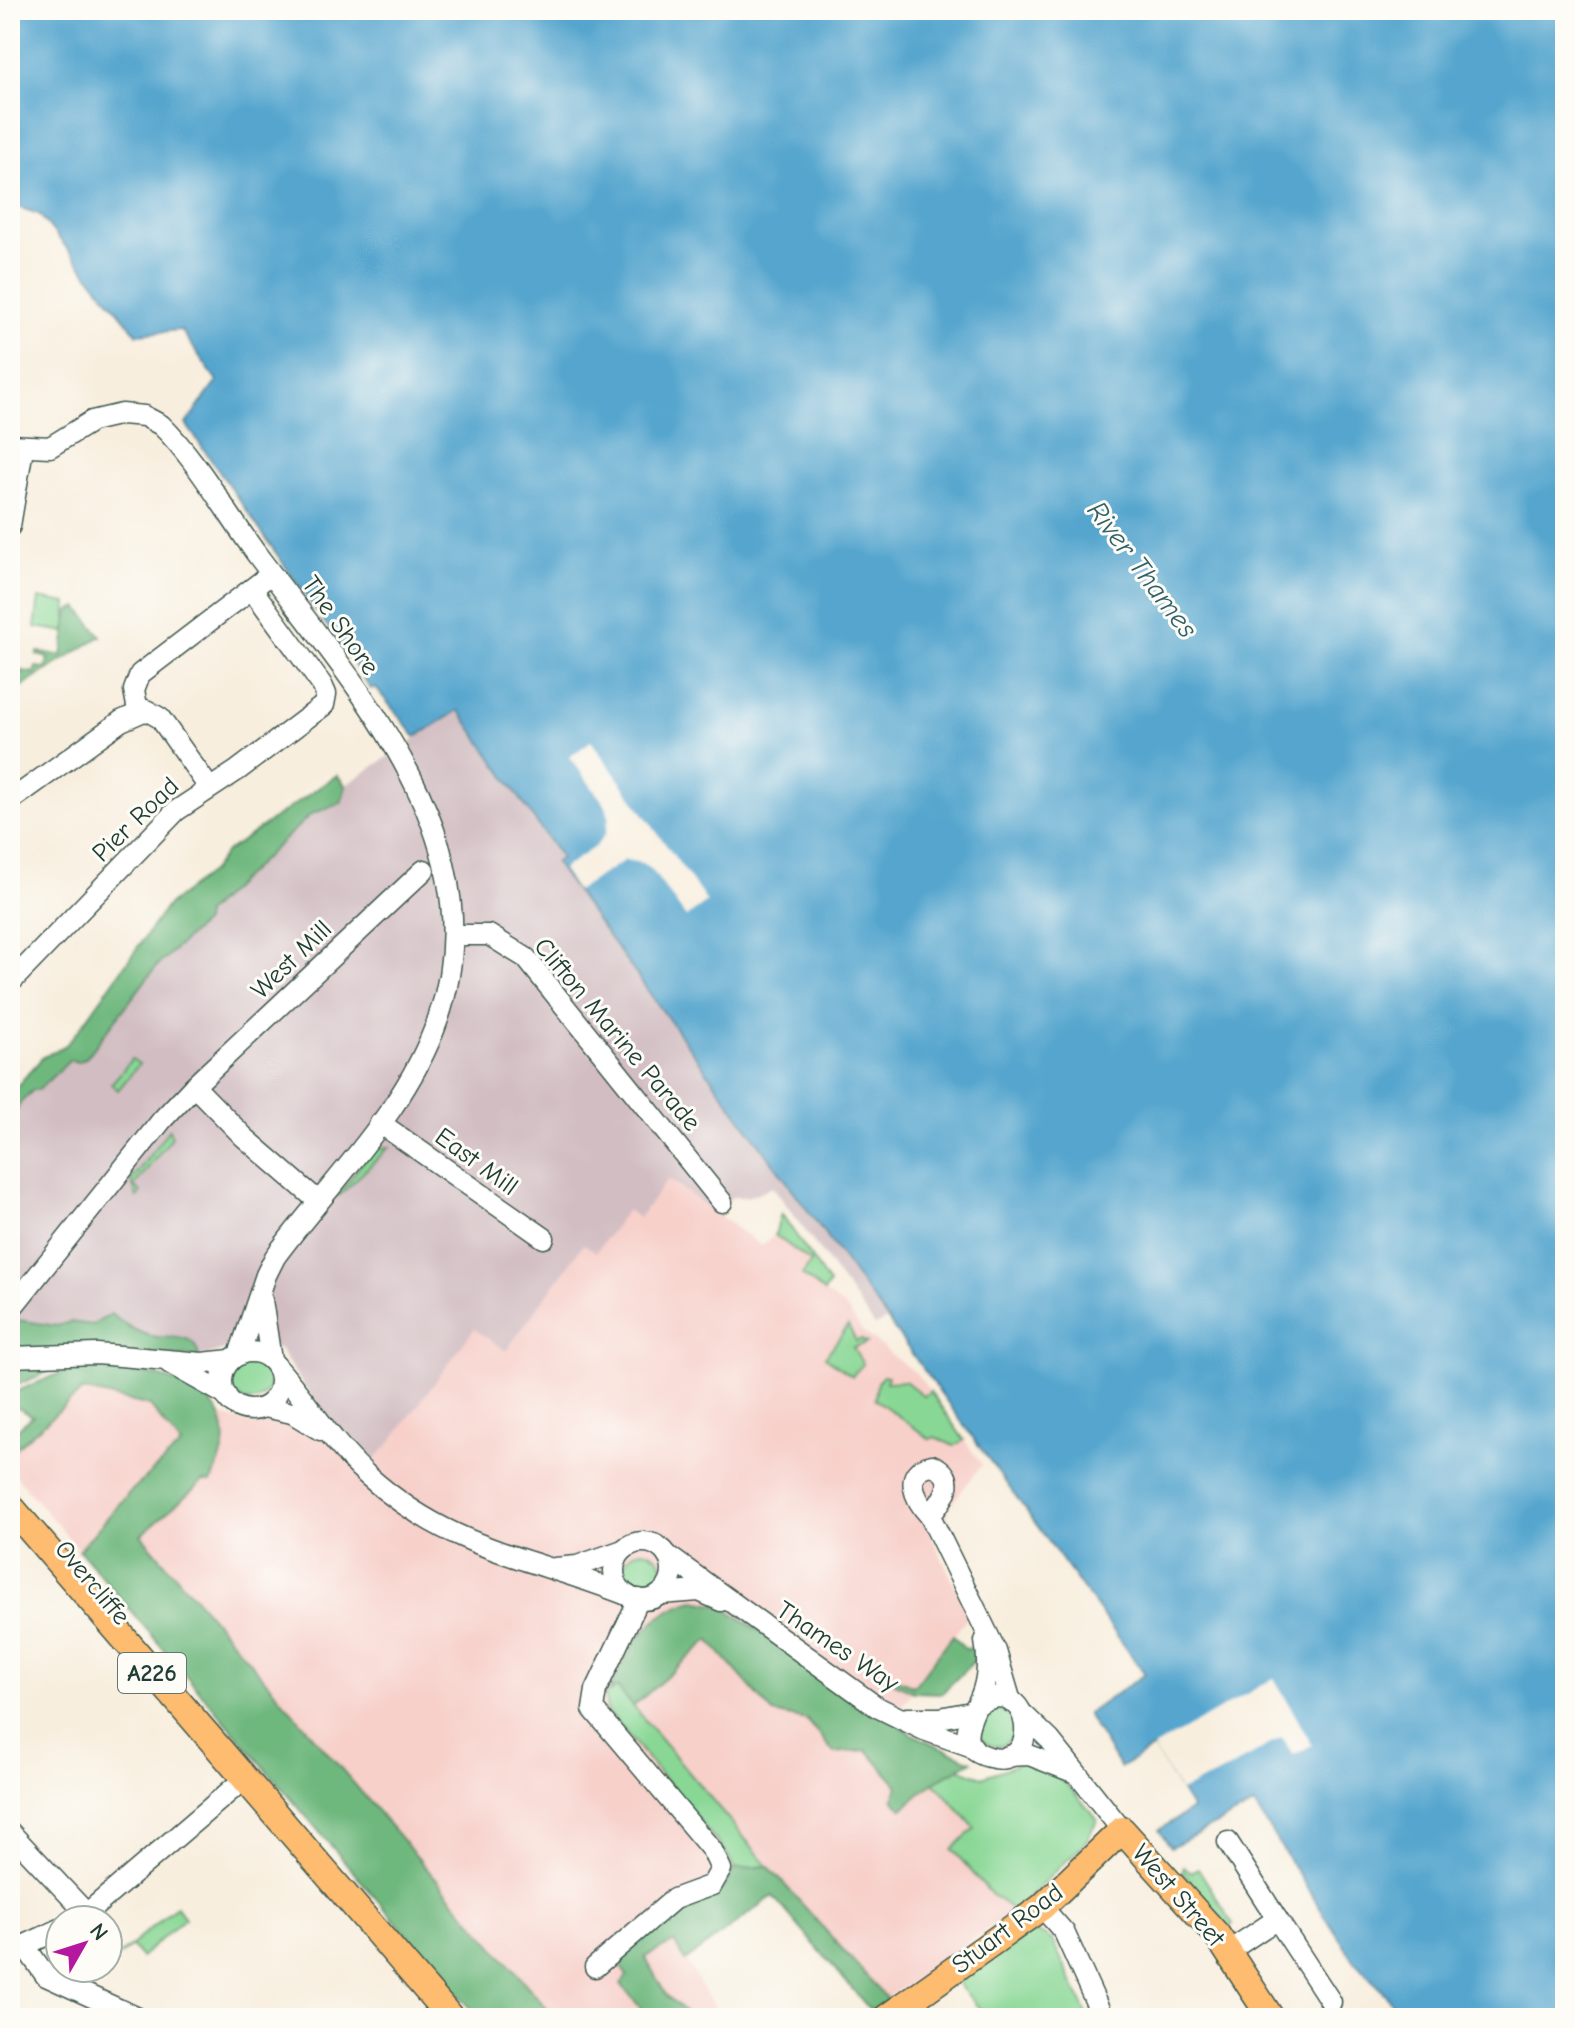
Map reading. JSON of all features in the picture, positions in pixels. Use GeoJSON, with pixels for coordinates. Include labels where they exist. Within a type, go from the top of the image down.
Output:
{"type":"FeatureCollection","features":[{"type":"Feature","properties":{"kind":"main road","name":"Overcliffe"},"geometry":{"type":"LineString","coordinates":[[10,1485],[265,1784],[297,1836],[451,2018]]}},
{"type":"Feature","properties":{"kind":"main road","name":"Overcliffe"},"geometry":{"type":"LineString","coordinates":[[10,1497],[62,1558],[64,1570]]}},
{"type":"Feature","properties":{"kind":"main road","name":"Overcliffe"},"geometry":{"type":"LineString","coordinates":[[10,1506],[279,1822],[297,1836]]}},
{"type":"Feature","properties":{"kind":"main road","name":"Overcliffe"},"geometry":{"type":"LineString","coordinates":[[206,1716],[209,1729],[247,1774],[243,1780]]}},
{"type":"Feature","properties":{"kind":"main road","name":"Stuart Road"},"geometry":{"type":"LineString","coordinates":[[886,2018],[1042,1907],[1122,1830]]}},
{"type":"Feature","properties":{"kind":"main road","name":"West Street"},"geometry":{"type":"LineString","coordinates":[[1122,1830],[1201,1915],[1229,1951],[1271,2018]]}},
{"type":"Feature","properties":{"kind":"street","name":"The Shore"},"geometry":{"type":"LineString","coordinates":[[16,447],[51,446],[96,419],[140,415],[161,425],[272,573],[406,765],[440,839],[450,894],[453,935]]}},
{"type":"Feature","properties":{"kind":"street"},"geometry":{"type":"LineString","coordinates":[[10,526],[16,447]]}},
{"type":"Feature","properties":{"kind":"street"},"geometry":{"type":"LineString","coordinates":[[138,711],[134,690],[140,674],[272,573]]}},
{"type":"Feature","properties":{"kind":"street","name":"Pier Road"},"geometry":{"type":"LineString","coordinates":[[10,983],[176,811],[208,786],[238,770],[324,705],[326,694],[322,685],[252,589]]}},
{"type":"Feature","properties":{"kind":"street"},"geometry":{"type":"LineString","coordinates":[[10,801],[138,711],[146,710],[160,718],[208,786]]}},
{"type":"Feature","properties":{"kind":"street","name":"West Mill"},"geometry":{"type":"LineString","coordinates":[[10,1310],[162,1120],[194,1086],[424,870]]}},
{"type":"Feature","properties":{"kind":"street"},"geometry":{"type":"LineString","coordinates":[[226,1395],[223,1376],[235,1358],[275,1257],[380,1123],[417,1068],[445,996],[453,935]]}},
{"type":"Feature","properties":{"kind":"street","name":"Clifton Marine Parade"},"geometry":{"type":"LineString","coordinates":[[453,935],[489,935],[526,958],[722,1202]]}},
{"type":"Feature","properties":{"kind":"street"},"geometry":{"type":"LineString","coordinates":[[194,1086],[253,1146],[318,1201]]}},
{"type":"Feature","properties":{"kind":"street","name":"East Mill"},"geometry":{"type":"LineString","coordinates":[[380,1123],[544,1238]]}},
{"type":"Feature","properties":{"kind":"street"},"geometry":{"type":"LineString","coordinates":[[261,1288],[279,1388],[265,1407]]}},
{"type":"Feature","properties":{"kind":"street"},"geometry":{"type":"LineString","coordinates":[[10,1357],[115,1354],[165,1361],[235,1358],[257,1353],[273,1363],[327,1434],[381,1487],[444,1530],[488,1550],[633,1597],[660,1594],[670,1579],[667,1555],[646,1542],[577,1566],[547,1569]]}},
{"type":"Feature","properties":{"kind":"street"},"geometry":{"type":"LineString","coordinates":[[165,1361],[226,1395],[240,1408],[265,1407],[292,1413],[327,1434]]}},
{"type":"Feature","properties":{"kind":"street"},"geometry":{"type":"LineString","coordinates":[[930,1516],[996,1651],[1018,1708],[1026,1734],[1023,1744],[1008,1756],[989,1757],[973,1747],[967,1729],[987,1673],[984,1629]]}},
{"type":"Feature","properties":{"kind":"street"},"geometry":{"type":"LineString","coordinates":[[623,1550],[614,1573],[633,1597]]}},
{"type":"Feature","properties":{"kind":"street","name":"Thames Way"},"geometry":{"type":"LineString","coordinates":[[667,1555],[707,1581],[749,1617],[851,1690],[924,1730],[973,1747]]}},
{"type":"Feature","properties":{"kind":"street","name":"Thames Way"},"geometry":{"type":"LineString","coordinates":[[660,1594],[699,1591],[749,1617]]}},
{"type":"Feature","properties":{"kind":"street"},"geometry":{"type":"LineString","coordinates":[[595,1967],[674,1899],[712,1885],[721,1869],[712,1850],[593,1709],[596,1690],[633,1597]]}},
{"type":"Feature","properties":{"kind":"street"},"geometry":{"type":"LineString","coordinates":[[974,1709],[992,1698],[1018,1708]]}},
{"type":"Feature","properties":{"kind":"street","name":"West Street"},"geometry":{"type":"LineString","coordinates":[[1018,1708],[1080,1776],[1122,1830]]}},
{"type":"Feature","properties":{"kind":"street","name":"Thames Way"},"geometry":{"type":"LineString","coordinates":[[899,1717],[940,1718],[974,1709]]}},
{"type":"Feature","properties":{"kind":"street","name":"West Street"},"geometry":{"type":"LineString","coordinates":[[1008,1756],[1029,1755],[1048,1760],[1080,1776]]}},
{"type":"Feature","properties":{"kind":"street"},"geometry":{"type":"LineString","coordinates":[[98,1904],[243,1780]]}},
{"type":"Feature","properties":{"kind":"street"},"geometry":{"type":"LineString","coordinates":[[10,1832],[72,1904]]}},
{"type":"Feature","properties":{"kind":"street"},"geometry":{"type":"LineString","coordinates":[[1228,1842],[1331,2002]]}},
{"type":"Feature","properties":{"kind":"street"},"geometry":{"type":"LineString","coordinates":[[1042,1907],[1064,1932],[1103,2018]]}},
{"type":"Feature","properties":{"kind":"street"},"geometry":{"type":"LineString","coordinates":[[1229,1951],[1277,1919]]}},
{"type":"Feature","properties":{"kind":"street"},"geometry":{"type":"LineString","coordinates":[[44,1936],[17,1948],[46,1976],[138,2018]]}},
{"type":"Feature","properties":{"kind":"shaded area"},"geometry":{"type":"Polygon","coordinates":[[[459,709],[561,859],[556,862],[886,1320],[875,1326],[773,1187],[747,1197],[732,1197],[715,1212],[668,1179],[639,1218],[627,1210],[596,1252],[584,1244],[506,1351],[474,1329],[390,1443],[368,1466],[322,1413],[279,1349],[257,1341],[236,1339],[224,1350],[208,1356],[10,1349],[10,1105],[306,812],[459,709]]]}},
{"type":"Feature","properties":{"kind":"shaded area"},"geometry":{"type":"Polygon","coordinates":[[[668,1178],[761,1246],[775,1235],[811,1262],[802,1276],[845,1307],[863,1332],[918,1375],[982,1465],[948,1508],[946,1522],[929,1531],[969,1615],[901,1707],[890,1704],[876,1733],[934,1782],[975,1828],[952,1848],[1014,1911],[887,1999],[768,1866],[674,1941],[721,2018],[555,2018],[141,1534],[204,1481],[221,1425],[217,1415],[255,1425],[474,1328],[506,1351],[585,1243],[596,1251],[627,1209],[639,1218],[668,1178]]]}},
{"type":"Feature","properties":{"kind":"shaded area"},"geometry":{"type":"Polygon","coordinates":[[[83,1390],[150,1405],[181,1445],[128,1494],[79,1550],[10,1469],[10,1453],[83,1390]]]}},
{"type":"Feature","properties":{"kind":"green space"},"geometry":{"type":"Polygon","coordinates":[[[39,598],[67,603],[66,632],[35,627],[39,598]]]}},
{"type":"Feature","properties":{"kind":"green space"},"geometry":{"type":"Polygon","coordinates":[[[78,607],[101,636],[10,694],[10,669],[34,673],[36,667],[46,668],[48,658],[37,655],[38,652],[62,656],[69,611],[78,607]]]}},
{"type":"Feature","properties":{"kind":"green space"},"geometry":{"type":"Polygon","coordinates":[[[337,775],[346,786],[341,803],[311,814],[205,914],[204,922],[156,967],[86,1058],[78,1062],[70,1060],[38,1090],[33,1090],[20,1103],[10,1125],[10,1094],[42,1058],[66,1045],[78,1031],[167,906],[212,871],[226,852],[337,775]]]}},
{"type":"Feature","properties":{"kind":"green space"},"geometry":{"type":"Polygon","coordinates":[[[132,1059],[139,1064],[118,1090],[111,1084],[132,1059]]]}},
{"type":"Feature","properties":{"kind":"green space"},"geometry":{"type":"Polygon","coordinates":[[[169,1129],[172,1137],[134,1186],[141,1192],[137,1197],[131,1181],[169,1129]]]}},
{"type":"Feature","properties":{"kind":"green space"},"geometry":{"type":"Polygon","coordinates":[[[389,1147],[340,1195],[337,1196],[373,1149],[389,1147]]]}},
{"type":"Feature","properties":{"kind":"green space"},"geometry":{"type":"Polygon","coordinates":[[[781,1213],[829,1284],[824,1292],[802,1275],[811,1262],[775,1235],[781,1213]]]}},
{"type":"Feature","properties":{"kind":"green space"},"geometry":{"type":"Polygon","coordinates":[[[111,1314],[147,1335],[187,1339],[196,1348],[199,1357],[10,1349],[10,1319],[57,1326],[70,1322],[93,1325],[111,1314]]]}},
{"type":"Feature","properties":{"kind":"green space"},"geometry":{"type":"Polygon","coordinates":[[[848,1326],[856,1341],[861,1339],[867,1343],[853,1347],[863,1364],[852,1376],[825,1357],[848,1326]]]}},
{"type":"Feature","properties":{"kind":"green space"},"geometry":{"type":"Polygon","coordinates":[[[250,1361],[264,1367],[270,1381],[264,1395],[250,1401],[236,1395],[230,1381],[236,1367],[250,1361]]]}},
{"type":"Feature","properties":{"kind":"green space"},"geometry":{"type":"Polygon","coordinates":[[[10,1366],[62,1366],[10,1388],[10,1366]]]}},
{"type":"Feature","properties":{"kind":"green space"},"geometry":{"type":"Polygon","coordinates":[[[103,1368],[163,1377],[201,1395],[215,1408],[223,1425],[224,1447],[211,1482],[203,1481],[141,1535],[555,2018],[478,2018],[79,1550],[128,1494],[181,1445],[150,1406],[83,1390],[10,1453],[10,1435],[33,1416],[10,1404],[10,1394],[68,1370],[103,1368]]]}},
{"type":"Feature","properties":{"kind":"green space"},"geometry":{"type":"Polygon","coordinates":[[[888,1376],[886,1382],[905,1381],[924,1396],[930,1391],[964,1440],[954,1446],[935,1437],[930,1439],[875,1399],[877,1382],[888,1376]]]}},
{"type":"Feature","properties":{"kind":"green space"},"geometry":{"type":"Polygon","coordinates":[[[643,1551],[657,1557],[663,1571],[657,1585],[643,1591],[629,1585],[623,1571],[629,1557],[643,1551]]]}},
{"type":"Feature","properties":{"kind":"green space"},"geometry":{"type":"Polygon","coordinates":[[[694,1600],[721,1605],[914,1735],[972,1761],[934,1782],[902,1809],[893,1799],[898,1786],[867,1750],[834,1753],[807,1720],[773,1713],[709,1640],[633,1706],[617,1687],[609,1691],[632,1647],[652,1623],[678,1606],[694,1600]]]}},
{"type":"Feature","properties":{"kind":"green space"},"geometry":{"type":"Polygon","coordinates":[[[953,1635],[965,1649],[976,1648],[978,1657],[942,1693],[914,1692],[878,1675],[880,1672],[914,1686],[953,1635]]]}},
{"type":"Feature","properties":{"kind":"green space"},"geometry":{"type":"Polygon","coordinates":[[[617,1687],[768,1866],[734,1869],[728,1855],[607,1710],[605,1696],[617,1687]]]}},
{"type":"Feature","properties":{"kind":"green space"},"geometry":{"type":"Polygon","coordinates":[[[996,1710],[1009,1715],[1014,1728],[1009,1741],[996,1746],[983,1741],[978,1728],[983,1715],[996,1710]]]}},
{"type":"Feature","properties":{"kind":"green space"},"geometry":{"type":"Polygon","coordinates":[[[1024,1762],[1057,1777],[1097,1820],[1085,1843],[1014,1911],[992,1895],[952,1849],[975,1828],[934,1782],[959,1768],[982,1777],[1024,1762]]]}},
{"type":"Feature","properties":{"kind":"green space"},"geometry":{"type":"Polygon","coordinates":[[[768,1866],[887,1999],[872,2012],[773,1896],[685,1961],[674,1942],[645,1957],[666,1995],[686,2013],[679,2018],[643,2018],[644,2012],[621,1984],[627,1976],[615,1958],[688,1900],[722,1891],[734,1869],[768,1866]]]}},
{"type":"Feature","properties":{"kind":"green space"},"geometry":{"type":"Polygon","coordinates":[[[1184,1866],[1190,1872],[1198,1868],[1233,1924],[1229,1927],[1182,1872],[1184,1866]]]}},
{"type":"Feature","properties":{"kind":"green space"},"geometry":{"type":"Polygon","coordinates":[[[176,1906],[185,1918],[141,1957],[131,1946],[124,1952],[176,1906]]]}},
{"type":"Feature","properties":{"kind":"green space"},"geometry":{"type":"Polygon","coordinates":[[[1027,1933],[1040,1933],[1052,1940],[1089,2018],[988,2018],[957,1983],[1027,1933]]]}},
{"type":"Feature","properties":{"kind":"water","name":"River Thames"},"geometry":{"type":"Polygon","coordinates":[[[10,10],[1565,10],[1565,2018],[1402,2018],[1385,1994],[1354,1961],[1254,1805],[1171,1847],[1159,1830],[1192,1809],[1154,1748],[1120,1768],[1087,1714],[1145,1674],[555,863],[561,858],[459,710],[416,737],[375,687],[371,689],[186,424],[217,381],[181,330],[137,334],[39,214],[14,206],[10,200],[10,10]]]}},
{"type":"Feature","properties":{"kind":"pier"},"geometry":{"type":"Polygon","coordinates":[[[591,741],[707,902],[686,917],[651,869],[642,863],[625,860],[576,891],[562,869],[596,846],[606,833],[609,816],[606,806],[570,757],[591,741]]]}},
{"type":"Feature","properties":{"kind":"pier"},"geometry":{"type":"Polygon","coordinates":[[[1274,1678],[1312,1745],[1293,1755],[1282,1737],[1227,1770],[1180,1791],[1153,1748],[1274,1678]]]}}]}
